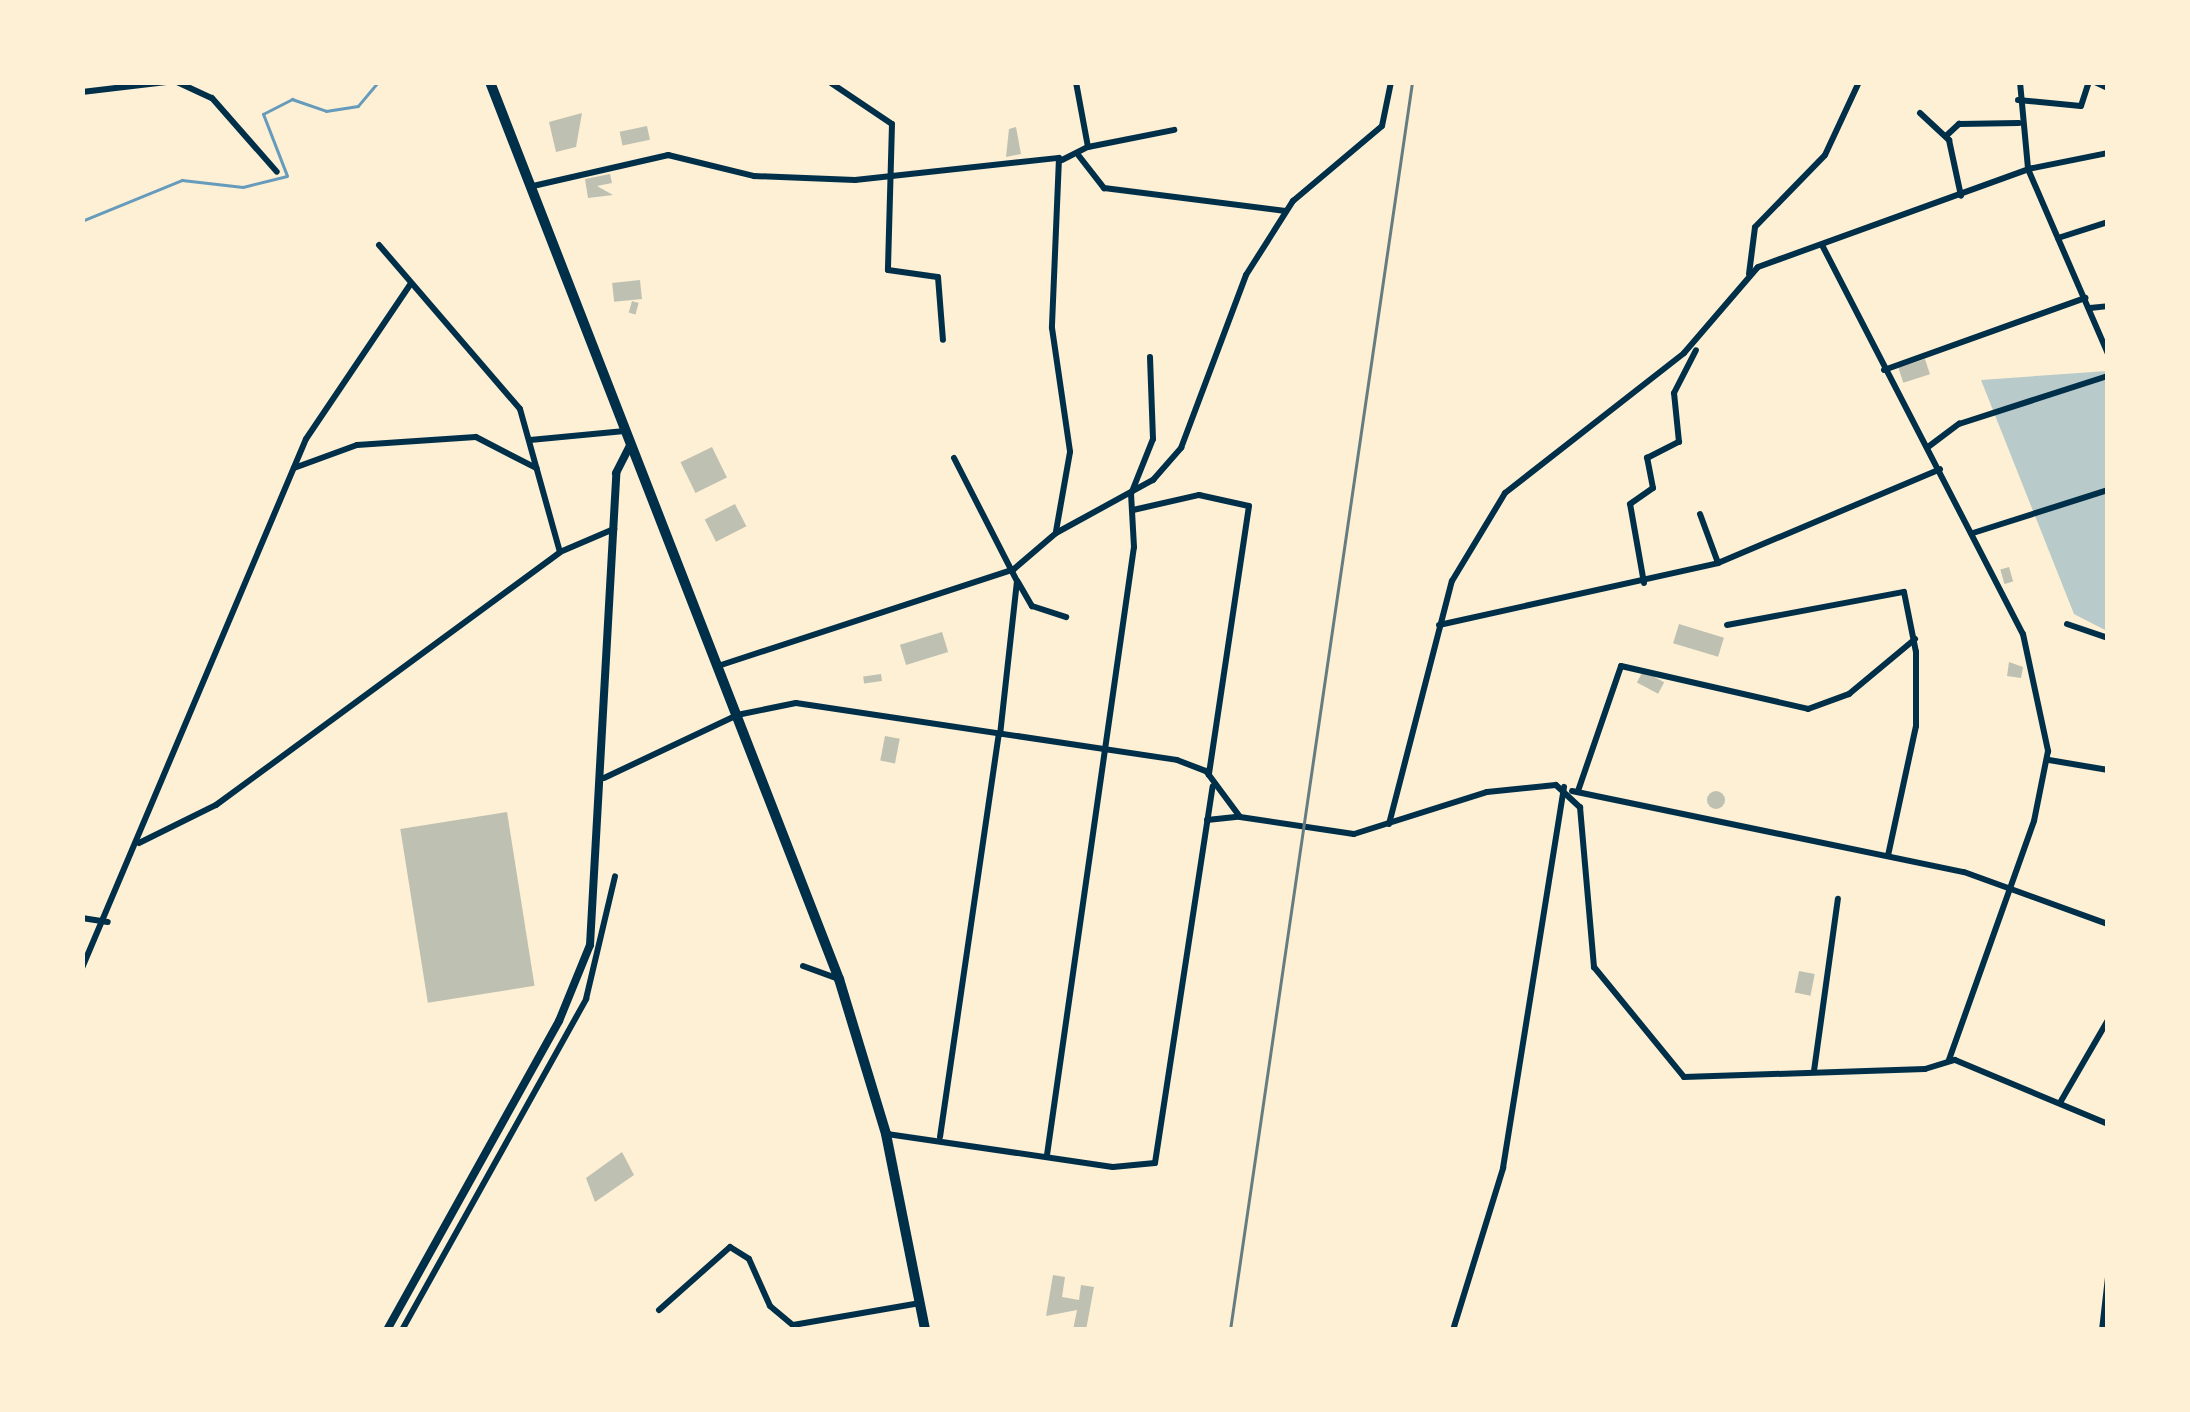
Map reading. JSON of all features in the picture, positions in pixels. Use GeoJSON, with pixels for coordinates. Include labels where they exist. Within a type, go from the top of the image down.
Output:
{"type":"FeatureCollection","features":[{"type":"Feature","properties":{"kind":"highway"},"geometry":{"type":"LineString","coordinates":[[490,82],[840,979],[886,1134],[925,1330]]}},
{"type":"Feature","properties":{"kind":"street"},"geometry":{"type":"LineString","coordinates":[[82,92],[166,82]]}},
{"type":"Feature","properties":{"kind":"street"},"geometry":{"type":"LineString","coordinates":[[177,82],[212,98],[277,172]]}},
{"type":"Feature","properties":{"kind":"street"},"geometry":{"type":"LineString","coordinates":[[1076,82],[1088,147]]}},
{"type":"Feature","properties":{"kind":"street"},"geometry":{"type":"LineString","coordinates":[[718,666],[1014,569],[1056,533],[1131,494],[1180,448],[1234,298],[1286,211],[1382,126],[1390,82]]}},
{"type":"Feature","properties":{"kind":"street"},"geometry":{"type":"LineString","coordinates":[[1749,274],[1756,227],[1818,164],[1859,82]]}},
{"type":"Feature","properties":{"kind":"street"},"geometry":{"type":"LineString","coordinates":[[2020,82],[2019,123],[2028,169],[2108,354]]}},
{"type":"Feature","properties":{"kind":"street"},"geometry":{"type":"LineString","coordinates":[[2018,100],[2080,106],[2092,82],[2108,88]]}},
{"type":"Feature","properties":{"kind":"street"},"geometry":{"type":"LineString","coordinates":[[831,84],[890,120],[886,173],[888,270],[938,276],[943,340]]}},
{"type":"Feature","properties":{"kind":"street"},"geometry":{"type":"LineString","coordinates":[[1920,113],[1946,136],[1961,196]]}},
{"type":"Feature","properties":{"kind":"street"},"geometry":{"type":"LineString","coordinates":[[1946,136],[1959,124],[2019,123]]}},
{"type":"Feature","properties":{"kind":"street"},"geometry":{"type":"LineString","coordinates":[[532,186],[668,155],[754,176],[886,173],[1062,160],[1079,156],[1088,147],[1174,130]]}},
{"type":"Feature","properties":{"kind":"street"},"geometry":{"type":"LineString","coordinates":[[1389,826],[1439,625],[1463,556],[1496,504],[1684,352],[1749,274],[2028,169],[2108,153]]}},
{"type":"Feature","properties":{"kind":"street"},"geometry":{"type":"LineString","coordinates":[[1079,156],[1104,188],[1286,211]]}},
{"type":"Feature","properties":{"kind":"street"},"geometry":{"type":"LineString","coordinates":[[1056,533],[1070,460],[1052,328],[1062,160]]}},
{"type":"Feature","properties":{"kind":"street"},"geometry":{"type":"LineString","coordinates":[[2058,238],[2108,222]]}},
{"type":"Feature","properties":{"kind":"street"},"geometry":{"type":"LineString","coordinates":[[378,245],[514,399],[530,440],[560,552]]}},
{"type":"Feature","properties":{"kind":"street"},"geometry":{"type":"LineString","coordinates":[[1822,245],[2023,634],[2049,760],[2010,889],[1949,1060]]}},
{"type":"Feature","properties":{"kind":"street"},"geometry":{"type":"LineString","coordinates":[[82,968],[108,922],[294,468],[410,285]]}},
{"type":"Feature","properties":{"kind":"street"},"geometry":{"type":"LineString","coordinates":[[1884,370],[2085,298]]}},
{"type":"Feature","properties":{"kind":"street"},"geometry":{"type":"LineString","coordinates":[[2090,308],[2108,306]]}},
{"type":"Feature","properties":{"kind":"street"},"geometry":{"type":"LineString","coordinates":[[1644,583],[1630,504],[1653,488],[1648,458],[1679,442],[1674,393],[1696,350]]}},
{"type":"Feature","properties":{"kind":"street"},"geometry":{"type":"LineString","coordinates":[[1047,1154],[1104,748],[1133,510],[1131,494],[1153,440],[1150,357]]}},
{"type":"Feature","properties":{"kind":"street"},"geometry":{"type":"LineString","coordinates":[[1928,447],[1959,424],[2108,376]]}},
{"type":"Feature","properties":{"kind":"street"},"geometry":{"type":"LineString","coordinates":[[530,440],[626,432]]}},
{"type":"Feature","properties":{"kind":"street"},"geometry":{"type":"LineString","coordinates":[[294,468],[357,444],[476,438],[536,469]]}},
{"type":"Feature","properties":{"kind":"street"},"geometry":{"type":"LineString","coordinates":[[387,1330],[578,983],[595,927],[616,473],[631,444]]}},
{"type":"Feature","properties":{"kind":"street"},"geometry":{"type":"LineString","coordinates":[[954,458],[1032,606],[1066,617]]}},
{"type":"Feature","properties":{"kind":"street"},"geometry":{"type":"LineString","coordinates":[[1439,625],[1644,583],[1718,563],[1940,470]]}},
{"type":"Feature","properties":{"kind":"street"},"geometry":{"type":"LineString","coordinates":[[1973,532],[2108,490]]}},
{"type":"Feature","properties":{"kind":"street"},"geometry":{"type":"LineString","coordinates":[[1133,510],[1199,495],[1249,506],[1209,776],[1240,817]]}},
{"type":"Feature","properties":{"kind":"street"},"geometry":{"type":"LineString","coordinates":[[1700,514],[1718,563]]}},
{"type":"Feature","properties":{"kind":"street"},"geometry":{"type":"LineString","coordinates":[[138,844],[226,798],[560,552],[616,529]]}},
{"type":"Feature","properties":{"kind":"street"},"geometry":{"type":"LineString","coordinates":[[940,1137],[1000,734],[1017,580]]}},
{"type":"Feature","properties":{"kind":"street"},"geometry":{"type":"LineString","coordinates":[[1727,625],[1897,590],[1914,639],[1913,754],[1888,855]]}},
{"type":"Feature","properties":{"kind":"street"},"geometry":{"type":"LineString","coordinates":[[2067,624],[2108,638]]}},
{"type":"Feature","properties":{"kind":"street"},"geometry":{"type":"LineString","coordinates":[[1453,1330],[1500,1179],[1571,790],[1622,666],[1808,709],[1849,694],[1914,639]]}},
{"type":"Feature","properties":{"kind":"street"},"geometry":{"type":"LineString","coordinates":[[604,778],[737,715],[796,702],[1178,760],[1209,776]]}},
{"type":"Feature","properties":{"kind":"street"},"geometry":{"type":"LineString","coordinates":[[2049,760],[2108,770]]}},
{"type":"Feature","properties":{"kind":"street"},"geometry":{"type":"LineString","coordinates":[[886,1134],[1155,1163],[1213,786]]}},
{"type":"Feature","properties":{"kind":"street"},"geometry":{"type":"LineString","coordinates":[[1207,820],[1240,817],[1354,834],[1512,786],[1571,790],[1888,855],[2010,889],[2108,924]]}},
{"type":"Feature","properties":{"kind":"street"},"geometry":{"type":"LineString","coordinates":[[1571,790],[1594,967],[1678,1073],[1709,1082],[1814,1071],[1925,1070],[1949,1060],[2061,1101],[2108,1124]]}},
{"type":"Feature","properties":{"kind":"street"},"geometry":{"type":"LineString","coordinates":[[402,1330],[586,999],[615,876]]}},
{"type":"Feature","properties":{"kind":"street"},"geometry":{"type":"LineString","coordinates":[[1814,1071],[1838,899]]}},
{"type":"Feature","properties":{"kind":"street"},"geometry":{"type":"LineString","coordinates":[[82,918],[108,922]]}},
{"type":"Feature","properties":{"kind":"street"},"geometry":{"type":"LineString","coordinates":[[803,966],[840,979]]}},
{"type":"Feature","properties":{"kind":"street"},"geometry":{"type":"LineString","coordinates":[[2061,1101],[2108,1020]]}},
{"type":"Feature","properties":{"kind":"street"},"geometry":{"type":"LineString","coordinates":[[659,1310],[730,1247],[749,1258],[770,1306],[794,1325],[921,1303]]}},
{"type":"Feature","properties":{"kind":"street"},"geometry":{"type":"LineString","coordinates":[[2102,1330],[2108,1277]]}},
{"type":"Feature","properties":{"kind":"shaded area"},"geometry":{"type":"Polygon","coordinates":[[[2107,371],[2107,631],[2074,614],[1981,380],[2107,371]]]}},
{"type":"Feature","properties":{"kind":"building"},"geometry":{"type":"Polygon","coordinates":[[[582,113],[576,147],[556,152],[549,122],[582,113]]]}},
{"type":"Feature","properties":{"kind":"building"},"geometry":{"type":"Polygon","coordinates":[[[647,126],[650,140],[623,146],[620,132],[647,126]]]}},
{"type":"Feature","properties":{"kind":"building"},"geometry":{"type":"Polygon","coordinates":[[[1016,127],[1021,154],[1006,157],[1009,129],[1016,127]]]}},
{"type":"Feature","properties":{"kind":"building"},"geometry":{"type":"Polygon","coordinates":[[[610,174],[612,183],[597,186],[613,195],[588,198],[585,179],[610,174]]]}},
{"type":"Feature","properties":{"kind":"building"},"geometry":{"type":"Polygon","coordinates":[[[640,280],[642,299],[614,302],[612,283],[640,280]]]}},
{"type":"Feature","properties":{"kind":"building"},"geometry":{"type":"Polygon","coordinates":[[[632,301],[639,303],[635,314],[629,313],[632,301]]]}},
{"type":"Feature","properties":{"kind":"building"},"geometry":{"type":"Polygon","coordinates":[[[1925,359],[1930,374],[1903,383],[1898,368],[1925,359]]]}},
{"type":"Feature","properties":{"kind":"building"},"geometry":{"type":"Polygon","coordinates":[[[712,447],[727,478],[695,493],[681,462],[712,447]]]}},
{"type":"Feature","properties":{"kind":"building"},"geometry":{"type":"Polygon","coordinates":[[[735,504],[746,526],[716,542],[705,519],[735,504]]]}},
{"type":"Feature","properties":{"kind":"building"},"geometry":{"type":"Polygon","coordinates":[[[2009,567],[2013,581],[2004,584],[2000,569],[2009,567]]]}},
{"type":"Feature","properties":{"kind":"building"},"geometry":{"type":"Polygon","coordinates":[[[1679,624],[1724,638],[1718,657],[1673,643],[1679,624]]]}},
{"type":"Feature","properties":{"kind":"building"},"geometry":{"type":"Polygon","coordinates":[[[942,632],[948,652],[906,665],[900,645],[942,632]]]}},
{"type":"Feature","properties":{"kind":"building"},"geometry":{"type":"Polygon","coordinates":[[[2009,662],[2023,667],[2021,678],[2007,676],[2009,662]]]}},
{"type":"Feature","properties":{"kind":"building"},"geometry":{"type":"Polygon","coordinates":[[[1643,671],[1664,682],[1658,694],[1637,682],[1643,671]]]}},
{"type":"Feature","properties":{"kind":"building"},"geometry":{"type":"Polygon","coordinates":[[[881,674],[882,681],[864,683],[863,677],[881,674]]]}},
{"type":"Feature","properties":{"kind":"building"},"geometry":{"type":"Polygon","coordinates":[[[885,736],[900,739],[895,763],[880,761],[885,736]]]}},
{"type":"Feature","properties":{"kind":"building"},"geometry":{"type":"Polygon","coordinates":[[[1716,791],[1725,800],[1716,809],[1707,800],[1716,791]]]}},
{"type":"Feature","properties":{"kind":"building"},"geometry":{"type":"Polygon","coordinates":[[[507,812],[535,986],[428,1003],[400,829],[507,812]]]}},
{"type":"Feature","properties":{"kind":"building"},"geometry":{"type":"Polygon","coordinates":[[[1799,971],[1815,974],[1811,996],[1795,993],[1799,971]]]}},
{"type":"Feature","properties":{"kind":"building"},"geometry":{"type":"Polygon","coordinates":[[[622,1152],[634,1175],[595,1202],[586,1178],[622,1152]]]}},
{"type":"Feature","properties":{"kind":"building"},"geometry":{"type":"Polygon","coordinates":[[[1053,1275],[1065,1277],[1062,1297],[1079,1300],[1081,1285],[1094,1287],[1086,1330],[1073,1330],[1077,1310],[1046,1316],[1053,1275]]]}},
{"type":"Feature","properties":{"kind":"waterway"},"geometry":{"type":"LineString","coordinates":[[82,221],[182,180],[243,187],[287,176],[263,114],[292,99],[326,111],[358,106],[378,82]]}},
{"type":"Feature","properties":{"kind":"railway"},"geometry":{"type":"LineString","coordinates":[[1230,1330],[1412,82]]}}]}
